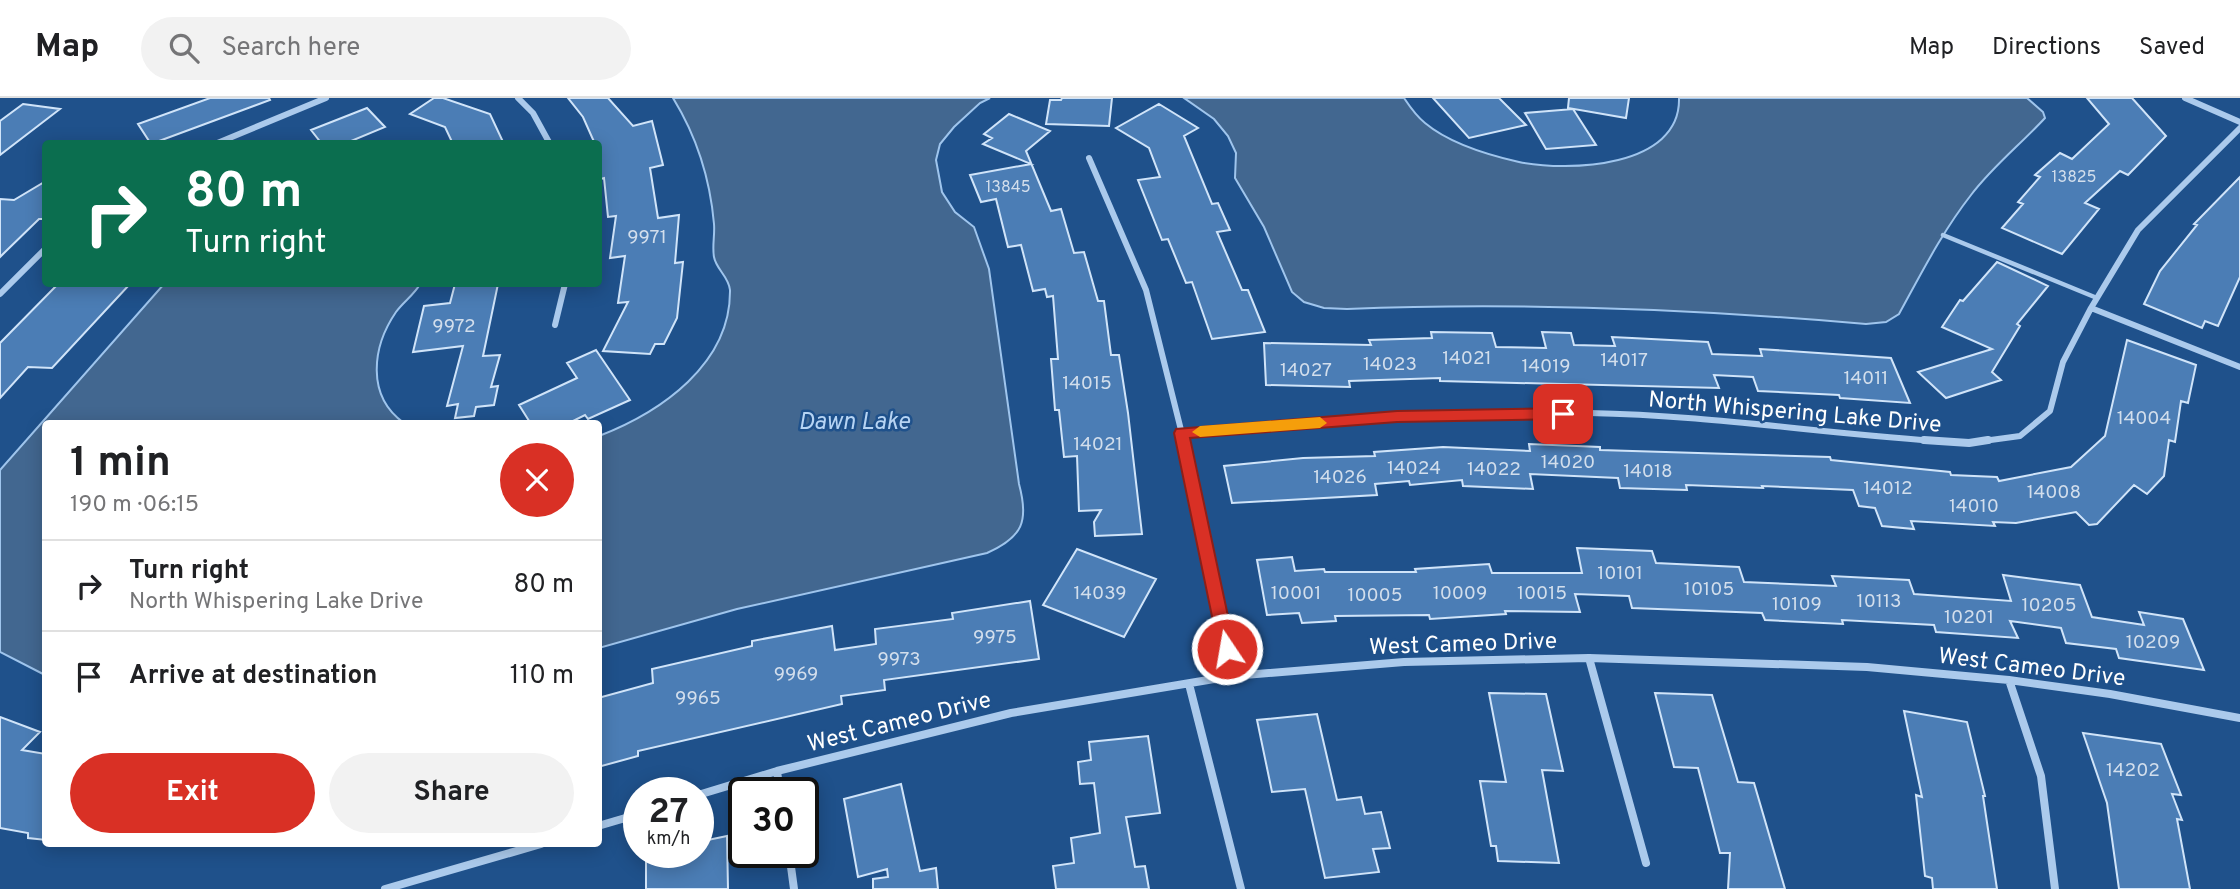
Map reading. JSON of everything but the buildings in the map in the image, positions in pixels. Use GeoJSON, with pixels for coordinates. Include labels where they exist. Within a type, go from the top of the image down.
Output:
{"type":"FeatureCollection","features":[{"type":"Feature","properties":{"kind":"street"},"geometry":{"type":"LineString","coordinates":[[225,140],[326,98]]}},
{"type":"Feature","properties":{"kind":"street"},"geometry":{"type":"LineString","coordinates":[[518,98],[533,113],[548,140]]}},
{"type":"Feature","properties":{"kind":"street"},"geometry":{"type":"LineString","coordinates":[[2185,98],[2240,122]]}},
{"type":"Feature","properties":{"kind":"street","name":"North Whispering Lake Drive"},"geometry":{"type":"LineString","coordinates":[[1182,433],[1397,417],[1590,413],[1786,425],[1901,439],[1969,443],[2020,436],[2050,411],[2063,362],[2091,308],[2138,230],[2240,128]]}},
{"type":"Feature","properties":{"kind":"street"},"geometry":{"type":"LineString","coordinates":[[1089,159],[1146,290],[1182,433],[1232,676]]}},
{"type":"Feature","properties":{"kind":"street"},"geometry":{"type":"LineString","coordinates":[[0,294],[42,252]]}},
{"type":"Feature","properties":{"kind":"street"},"geometry":{"type":"LineString","coordinates":[[555,325],[564,287]]}},
{"type":"Feature","properties":{"kind":"street"},"geometry":{"type":"LineString","coordinates":[[2091,308],[2240,367]]}},
{"type":"Feature","properties":{"kind":"street"},"geometry":{"type":"LineString","coordinates":[[1589,657],[1646,863]]}},
{"type":"Feature","properties":{"kind":"street","name":"West Cameo Drive"},"geometry":{"type":"LineString","coordinates":[[714,790],[777,771],[1011,713],[1232,676],[1404,662],[1589,657],[1867,667],[2009,680],[2110,694],[2240,718]]}},
{"type":"Feature","properties":{"kind":"street"},"geometry":{"type":"LineString","coordinates":[[2009,680],[2041,776],[2055,889]]}},
{"type":"Feature","properties":{"kind":"street"},"geometry":{"type":"LineString","coordinates":[[1189,684],[1241,889]]}},
{"type":"Feature","properties":{"kind":"street"},"geometry":{"type":"LineString","coordinates":[[777,771],[778,777]]}},
{"type":"Feature","properties":{"kind":"street"},"geometry":{"type":"LineString","coordinates":[[602,825],[623,819]]}},
{"type":"Feature","properties":{"kind":"street"},"geometry":{"type":"LineString","coordinates":[[389,889],[531,847]]}},
{"type":"Feature","properties":{"kind":"street"},"geometry":{"type":"LineString","coordinates":[[791,868],[794,889]]}},
{"type":"Feature","properties":{"kind":"lane"},"geometry":{"type":"LineString","coordinates":[[1943,235],[2097,298]]}},
{"type":"Feature","properties":{"kind":"water","name":"Dawn Lake"},"geometry":{"type":"Polygon","coordinates":[[[673,98],[990,98],[980,103],[954,127],[940,144],[936,160],[942,192],[955,212],[974,227],[989,269],[1023,518],[1016,534],[1009,541],[987,553],[737,609],[602,647],[602,435],[646,413],[688,382],[719,341],[727,317],[730,290],[714,257],[714,224],[706,174],[689,128],[673,98]]]}},
{"type":"Feature","properties":{"kind":"water"},"geometry":{"type":"Polygon","coordinates":[[[1184,98],[1404,98],[1425,123],[1458,143],[1519,162],[1565,166],[1592,165],[1642,152],[1662,139],[1675,121],[1679,98],[2027,98],[2043,112],[2045,118],[1988,174],[1960,209],[1932,253],[1899,314],[1886,322],[1866,324],[1607,308],[1477,306],[1347,309],[1324,308],[1304,302],[1292,292],[1264,227],[1235,178],[1236,153],[1228,136],[1214,119],[1184,98]]]}},
{"type":"Feature","properties":{"kind":"water"},"geometry":{"type":"Polygon","coordinates":[[[161,287],[418,287],[396,312],[382,340],[378,355],[378,385],[383,399],[401,420],[44,420],[161,287]]]}},
{"type":"Feature","properties":{"kind":"water"},"geometry":{"type":"Polygon","coordinates":[[[42,422],[42,673],[0,652],[0,470],[42,422]]]}},
{"type":"Feature","properties":{"kind":"slow traffic"},"geometry":{"type":"LineString","coordinates":[[1200,432],[1320,423]]}},
{"type":"Feature","properties":{"kind":"route"},"geometry":{"type":"LineString","coordinates":[[1227,649],[1182,433],[1397,417],[1563,414]]}}]}
